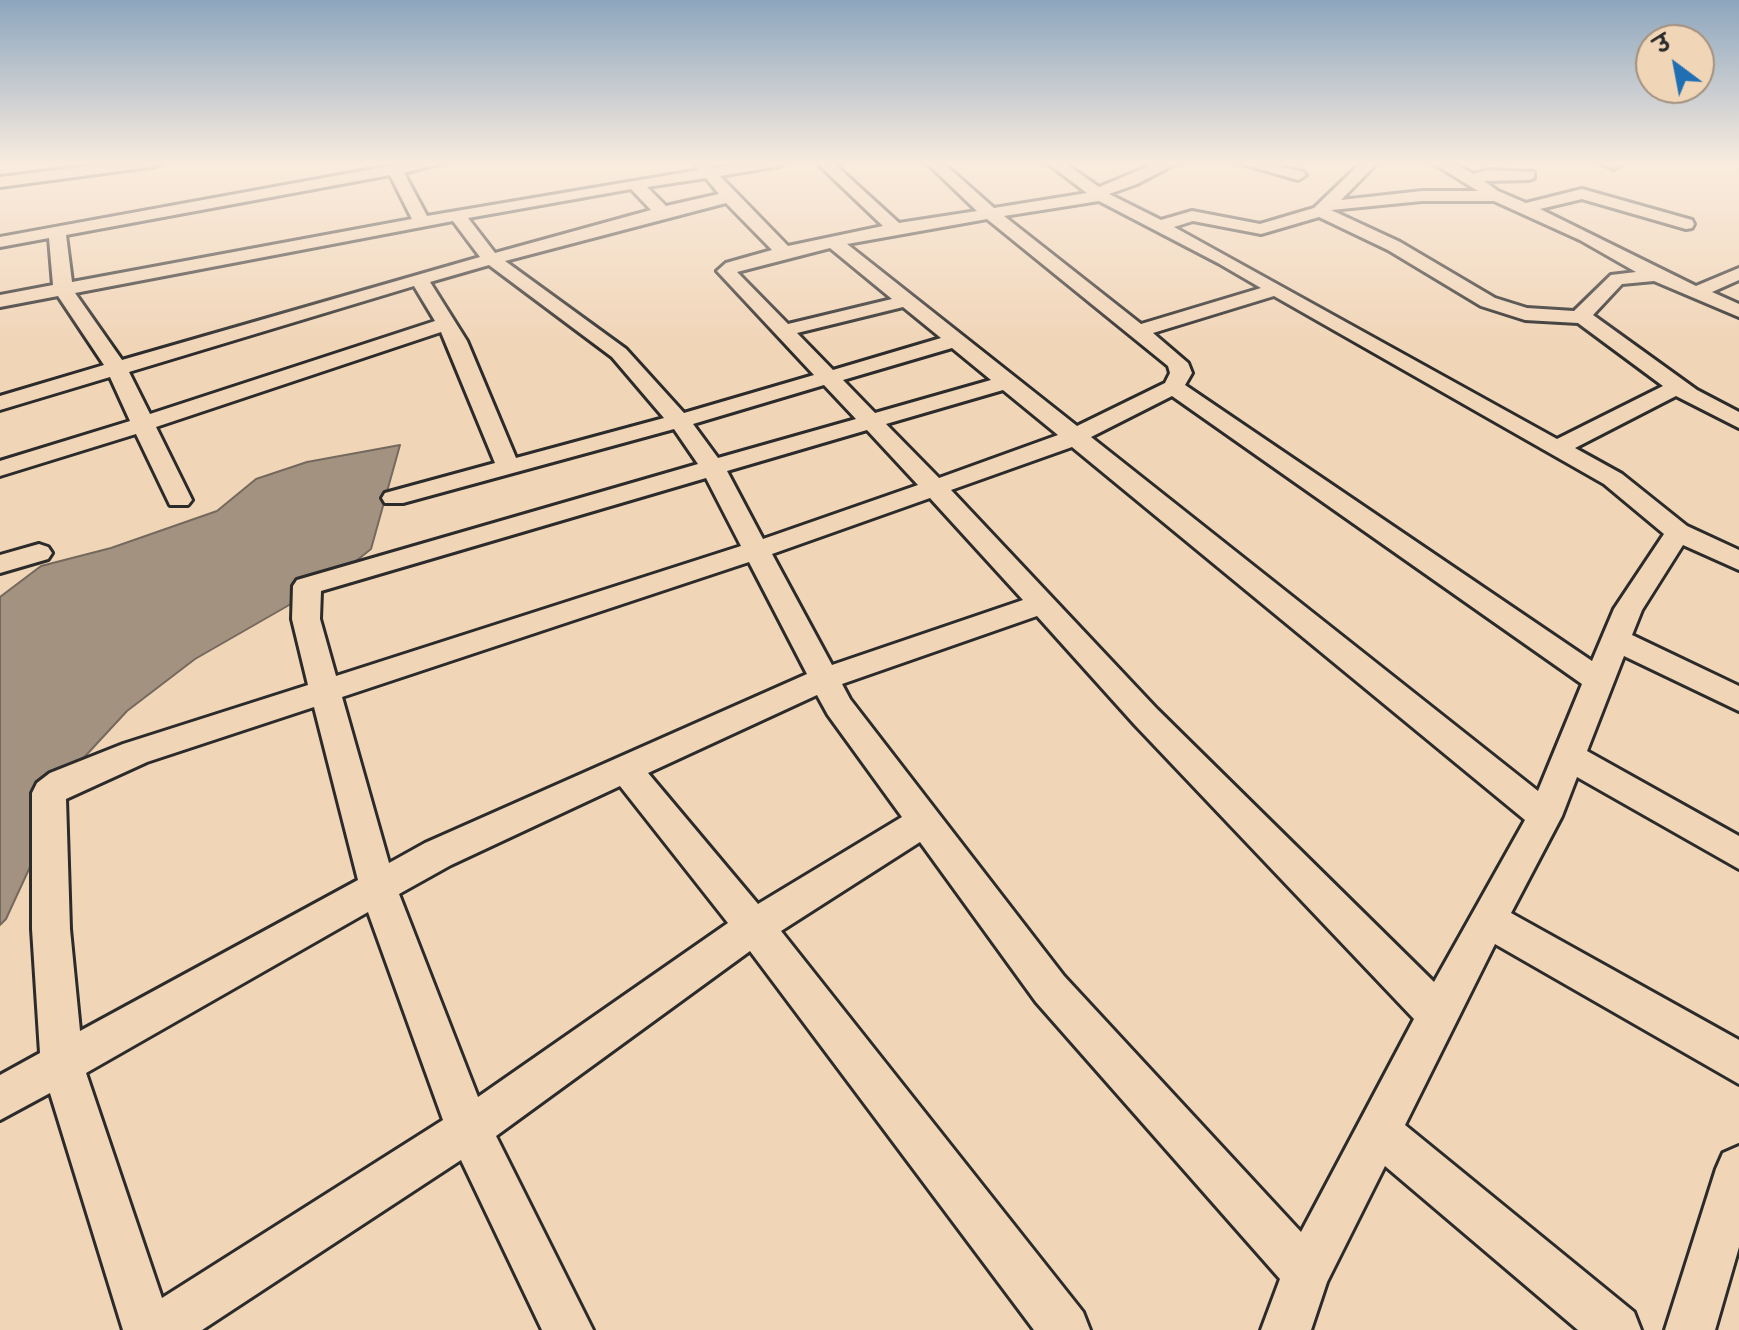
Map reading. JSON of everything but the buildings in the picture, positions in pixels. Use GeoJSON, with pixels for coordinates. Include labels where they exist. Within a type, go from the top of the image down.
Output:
{"type":"FeatureCollection","features":[{"type":"Feature","properties":{"kind":"street"},"geometry":{"type":"LineString","coordinates":[[0,242],[91,224]]}},
{"type":"Feature","properties":{"kind":"street"},"geometry":{"type":"LineString","coordinates":[[0,301],[405,224]]}},
{"type":"Feature","properties":{"kind":"street"},"geometry":{"type":"LineString","coordinates":[[464,224],[490,258],[603,338],[679,421],[713,468],[839,707],[1050,989],[1306,1273]]}},
{"type":"Feature","properties":{"kind":"street"},"geometry":{"type":"LineString","coordinates":[[0,403],[490,258],[617,224]]}},
{"type":"Feature","properties":{"kind":"street"},"geometry":{"type":"LineString","coordinates":[[756,224],[784,252]]}},
{"type":"Feature","properties":{"kind":"street"},"geometry":{"type":"LineString","coordinates":[[890,224],[895,229]]}},
{"type":"Feature","properties":{"kind":"street"},"geometry":{"type":"LineString","coordinates":[[922,224],[784,252],[726,271],[935,488],[1146,717],[1438,1015]]}},
{"type":"Feature","properties":{"kind":"street"},"geometry":{"type":"LineString","coordinates":[[148,1330],[62,1064],[51,929],[49,793],[62,783],[135,753],[755,551],[935,488],[1077,436],[1173,387],[1181,373],[1178,363],[1003,224]]}},
{"type":"Feature","properties":{"kind":"street"},"geometry":{"type":"LineString","coordinates":[[1156,224],[1613,479],[1678,532],[1739,561]]}},
{"type":"Feature","properties":{"kind":"street"},"geometry":{"type":"LineString","coordinates":[[1160,226],[1166,224]]}},
{"type":"Feature","properties":{"kind":"street"},"geometry":{"type":"LineString","coordinates":[[1235,224],[1261,229],[1275,224]]}},
{"type":"Feature","properties":{"kind":"street"},"geometry":{"type":"LineString","coordinates":[[1352,224],[1488,302],[1525,314],[1583,317],[1677,387],[1739,421]]}},
{"type":"Feature","properties":{"kind":"street"},"geometry":{"type":"LineString","coordinates":[[1558,224],[1656,275],[1739,311]]}},
{"type":"Feature","properties":{"kind":"street"},"geometry":{"type":"LineString","coordinates":[[57,231],[63,289],[117,369],[179,500]]}},
{"type":"Feature","properties":{"kind":"street"},"geometry":{"type":"LineString","coordinates":[[834,242],[1545,816]]}},
{"type":"Feature","properties":{"kind":"street"},"geometry":{"type":"LineString","coordinates":[[1696,293],[1739,273]]}},
{"type":"Feature","properties":{"kind":"street"},"geometry":{"type":"LineString","coordinates":[[1583,317],[1584,310],[1617,279],[1656,275]]}},
{"type":"Feature","properties":{"kind":"street"},"geometry":{"type":"LineString","coordinates":[[419,279],[457,341],[508,467]]}},
{"type":"Feature","properties":{"kind":"street"},"geometry":{"type":"LineString","coordinates":[[1138,331],[1276,289]]}},
{"type":"Feature","properties":{"kind":"street"},"geometry":{"type":"LineString","coordinates":[[783,331],[906,301]]}},
{"type":"Feature","properties":{"kind":"street"},"geometry":{"type":"LineString","coordinates":[[0,469],[446,324]]}},
{"type":"Feature","properties":{"kind":"street"},"geometry":{"type":"LineString","coordinates":[[394,498],[679,421],[954,341]]}},
{"type":"Feature","properties":{"kind":"street"},"geometry":{"type":"LineString","coordinates":[[568,1330],[469,1129],[378,888],[306,619],[309,584],[1007,382]]}},
{"type":"Feature","properties":{"kind":"street"},"geometry":{"type":"LineString","coordinates":[[1173,387],[1598,680]]}},
{"type":"Feature","properties":{"kind":"street"},"geometry":{"type":"LineString","coordinates":[[1557,448],[1677,387]]}},
{"type":"Feature","properties":{"kind":"street"},"geometry":{"type":"LineString","coordinates":[[1286,1330],[1306,1273],[1438,1015],[1545,816],[1628,609],[1678,532]]}},
{"type":"Feature","properties":{"kind":"street"},"geometry":{"type":"LineString","coordinates":[[0,564],[39,553]]}},
{"type":"Feature","properties":{"kind":"street"},"geometry":{"type":"LineString","coordinates":[[0,1098],[438,854],[824,679],[1042,604]]}},
{"type":"Feature","properties":{"kind":"street"},"geometry":{"type":"LineString","coordinates":[[1615,639],[1739,699]]}},
{"type":"Feature","properties":{"kind":"street"},"geometry":{"type":"LineString","coordinates":[[1569,756],[1739,854]]}},
{"type":"Feature","properties":{"kind":"street"},"geometry":{"type":"LineString","coordinates":[[625,769],[754,927],[1065,1330]]}},
{"type":"Feature","properties":{"kind":"street"},"geometry":{"type":"LineString","coordinates":[[157,1330],[469,1129],[754,927],[924,821]]}},
{"type":"Feature","properties":{"kind":"street"},"geometry":{"type":"LineString","coordinates":[[1488,920],[1739,1063]]}},
{"type":"Feature","properties":{"kind":"street"},"geometry":{"type":"LineString","coordinates":[[1379,1132],[1616,1330]]}},
{"type":"Feature","properties":{"kind":"street"},"geometry":{"type":"LineString","coordinates":[[1690,1330],[1739,1169]]}},
{"type":"Feature","properties":{"kind":"shaded area"},"geometry":{"type":"Polygon","coordinates":[[[400,445],[371,549],[331,581],[195,659],[127,711],[77,765],[6,919],[0,925],[0,597],[41,566],[111,548],[217,511],[256,479],[307,462],[400,445]]]}}]}
